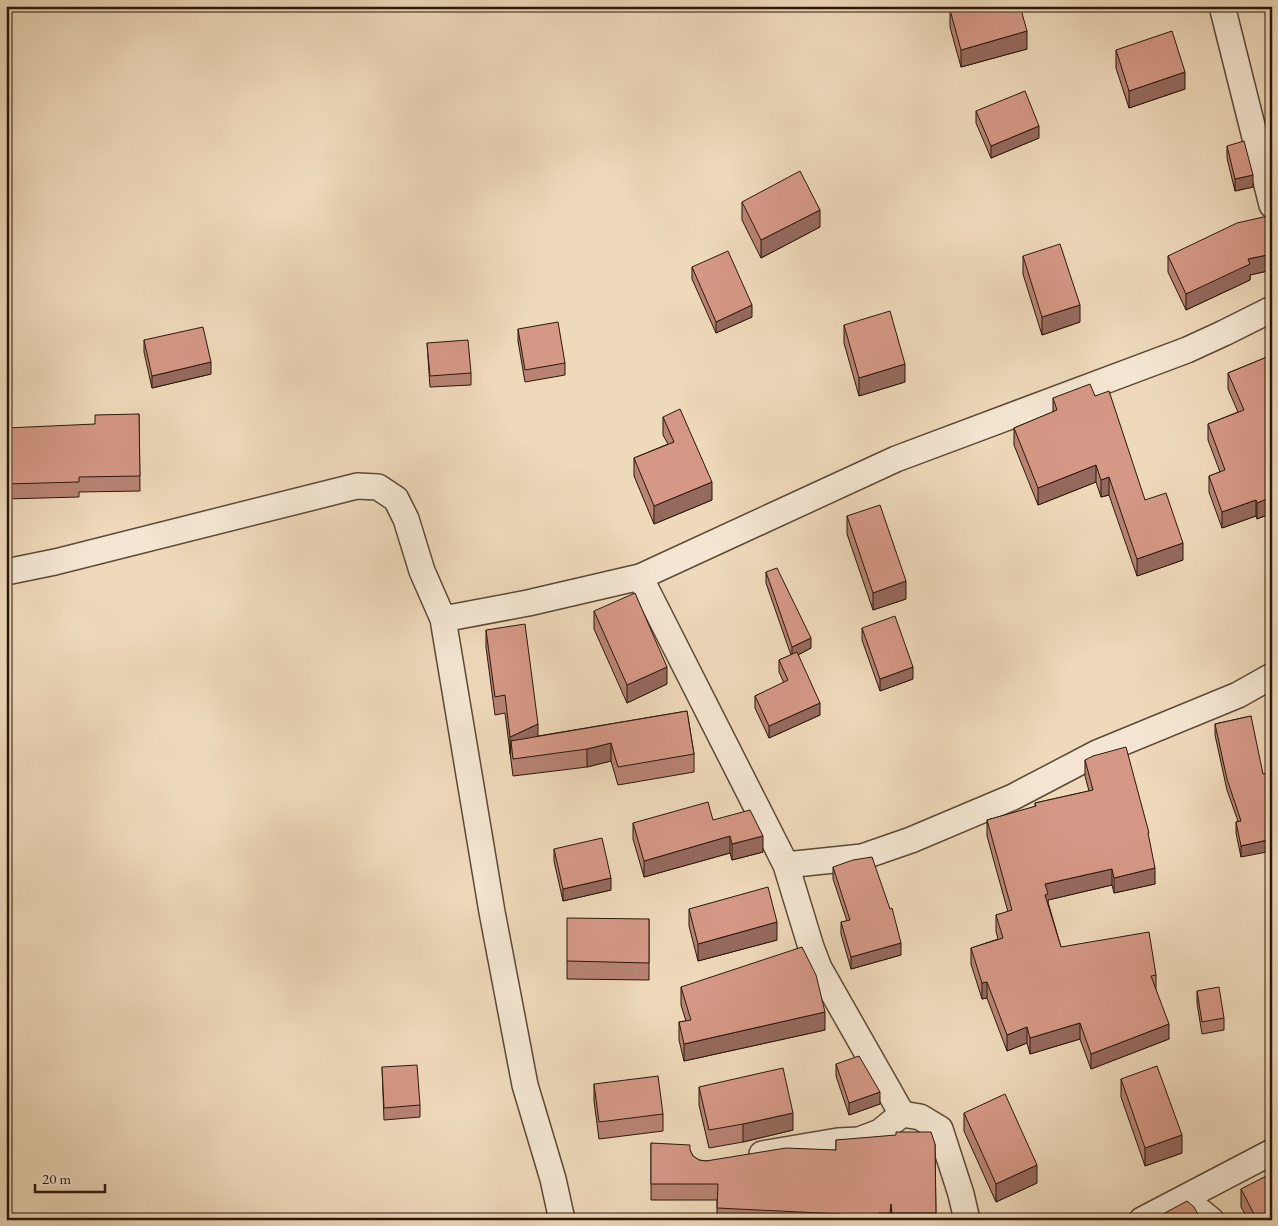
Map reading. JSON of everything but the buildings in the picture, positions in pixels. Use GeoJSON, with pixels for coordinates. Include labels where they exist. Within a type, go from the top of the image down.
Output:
{"type":"FeatureCollection","features":[{"type":"Feature","properties":{"kind":"street"},"geometry":{"type":"LineString","coordinates":[[1222,6],[1272,205]]}},
{"type":"Feature","properties":{"kind":"street"},"geometry":{"type":"LineString","coordinates":[[443,619],[528,603],[640,578],[896,459],[1186,350],[1224,334],[1272,309]]}},
{"type":"Feature","properties":{"kind":"street"},"geometry":{"type":"LineString","coordinates":[[6,572],[55,562],[357,486],[378,487],[396,499],[406,519],[422,571],[443,619],[490,903],[525,1085],[554,1179],[562,1220]]}},
{"type":"Feature","properties":{"kind":"street"},"geometry":{"type":"LineString","coordinates":[[640,578],[786,865],[819,968],[902,1114]]}},
{"type":"Feature","properties":{"kind":"street"},"geometry":{"type":"LineString","coordinates":[[786,865],[862,857],[911,840],[1013,797],[1097,752],[1238,695],[1272,676]]}},
{"type":"Feature","properties":{"kind":"street"},"geometry":{"type":"LineString","coordinates":[[743,1157],[838,1141],[859,1140],[880,1132],[902,1114],[920,1117],[940,1129],[961,1194],[967,1220]]}},
{"type":"Feature","properties":{"kind":"street"},"geometry":{"type":"LineString","coordinates":[[1142,1220],[1272,1152]]}},
{"type":"Feature","properties":{"kind":"street"},"geometry":{"type":"LineString","coordinates":[[1184,1198],[1211,1220]]}}]}
